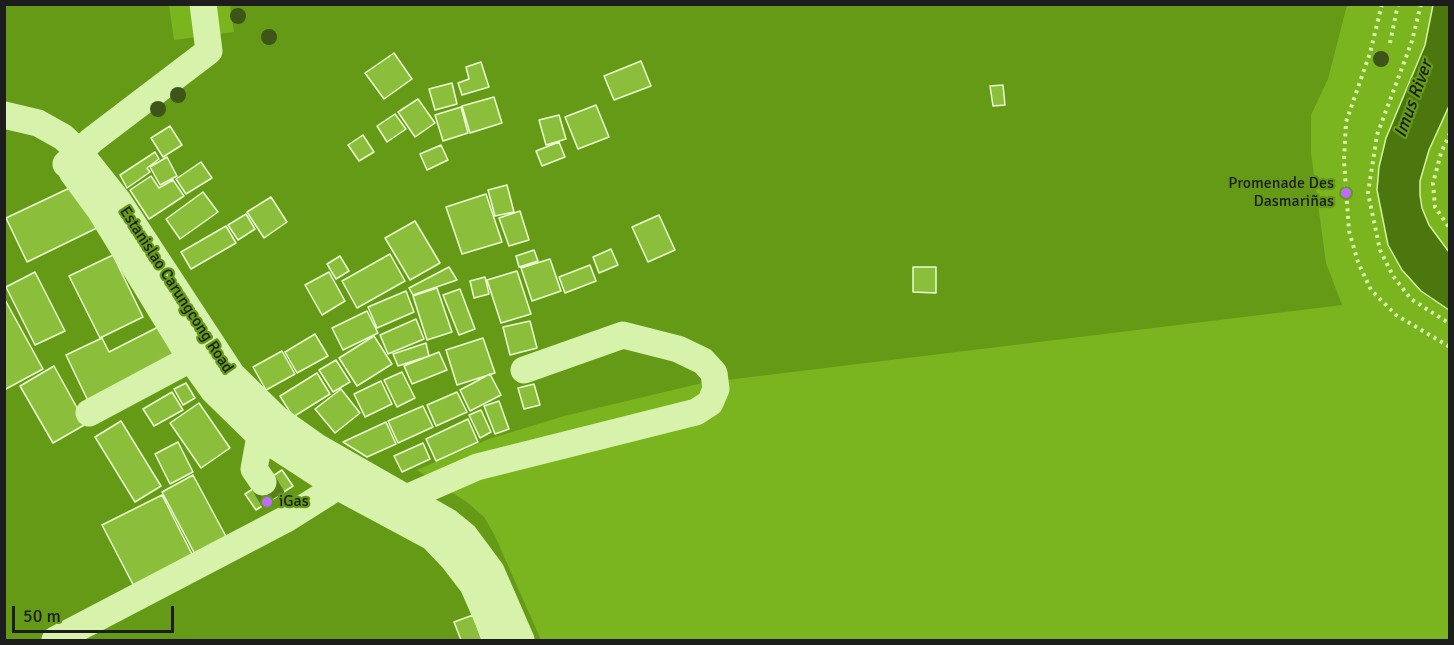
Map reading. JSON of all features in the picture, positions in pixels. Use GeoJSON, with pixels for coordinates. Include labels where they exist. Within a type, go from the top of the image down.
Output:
{"type":"FeatureCollection","features":[{"type":"Feature","properties":{"kind":"street"},"geometry":{"type":"LineString","coordinates":[[73,158],[209,51],[203,4]]}},
{"type":"Feature","properties":{"kind":"street","name":"Estanislao Carungcong Road"},"geometry":{"type":"LineString","coordinates":[[4,115],[38,123],[63,137],[73,158],[118,201],[202,353],[232,375],[268,427],[337,486],[432,537],[453,559],[472,585],[497,640]]}},
{"type":"Feature","properties":{"kind":"street","name":"Estanislao Carungcong Road"},"geometry":{"type":"LineString","coordinates":[[4,130],[34,137],[53,150],[73,158]]}},
{"type":"Feature","properties":{"kind":"street"},"geometry":{"type":"LineString","coordinates":[[406,498],[477,467],[552,451],[696,412],[710,403],[716,389],[714,373],[703,361],[678,349],[623,335],[524,370]]}},
{"type":"Feature","properties":{"kind":"street"},"geometry":{"type":"LineString","coordinates":[[89,413],[202,353]]}},
{"type":"Feature","properties":{"kind":"street"},"geometry":{"type":"LineString","coordinates":[[268,427],[254,469],[274,500]]}},
{"type":"Feature","properties":{"kind":"street","name":"Estanislao Carungcong Road"},"geometry":{"type":"LineString","coordinates":[[268,427],[317,447],[448,522],[474,546],[491,571],[521,640]]}},
{"type":"Feature","properties":{"kind":"street"},"geometry":{"type":"LineString","coordinates":[[55,640],[274,500],[337,486],[362,472]]}},
{"type":"Feature","properties":{"kind":"path"},"geometry":{"type":"LineString","coordinates":[[1382,4],[1370,52],[1346,122],[1344,161],[1349,231],[1358,262],[1371,290],[1396,315],[1449,347]]}},
{"type":"Feature","properties":{"kind":"path"},"geometry":{"type":"LineString","coordinates":[[1390,43],[1398,4]]}},
{"type":"Feature","properties":{"kind":"path"},"geometry":{"type":"LineString","coordinates":[[1421,4],[1412,41],[1377,135],[1368,193],[1380,250],[1393,276],[1411,299],[1449,324]]}},
{"type":"Feature","properties":{"kind":"path"},"geometry":{"type":"LineString","coordinates":[[1449,133],[1441,153],[1434,183],[1435,207],[1449,229]]}},
{"type":"Feature","properties":{"kind":"shaded area"},"geometry":{"type":"Polygon","coordinates":[[[169,5],[230,5],[234,32],[174,40],[169,5]]]}},
{"type":"Feature","properties":{"kind":"shaded area"},"geometry":{"type":"Polygon","coordinates":[[[1347,5],[1433,5],[1425,45],[1386,138],[1421,291],[1449,310],[1449,640],[541,640],[494,534],[484,517],[468,503],[417,470],[489,439],[564,416],[702,383],[1342,305],[1326,263],[1311,153],[1311,115],[1328,79],[1347,5]]]}},
{"type":"Feature","properties":{"kind":"shaded area"},"geometry":{"type":"Polygon","coordinates":[[[1449,106],[1449,252],[1429,225],[1422,208],[1420,181],[1429,150],[1449,106]]]}},
{"type":"Feature","properties":{"kind":"water","name":"Imus River"},"geometry":{"type":"Polygon","coordinates":[[[1433,5],[1449,5],[1449,106],[1429,150],[1420,181],[1420,195],[1422,208],[1429,225],[1449,252],[1449,310],[1421,291],[1402,270],[1388,245],[1377,190],[1379,167],[1386,138],[1425,45],[1433,5]]]}},
{"type":"Feature","properties":{"kind":"building"},"geometry":{"type":"Polygon","coordinates":[[[394,53],[412,79],[384,99],[365,73],[394,53]]]}},
{"type":"Feature","properties":{"kind":"building"},"geometry":{"type":"Polygon","coordinates":[[[641,61],[651,86],[614,100],[604,76],[641,61]]]}},
{"type":"Feature","properties":{"kind":"building"},"geometry":{"type":"Polygon","coordinates":[[[481,62],[489,87],[462,95],[458,83],[469,79],[466,67],[481,62]]]}},
{"type":"Feature","properties":{"kind":"building"},"geometry":{"type":"Polygon","coordinates":[[[452,83],[457,104],[435,110],[429,89],[452,83]]]}},
{"type":"Feature","properties":{"kind":"building"},"geometry":{"type":"Polygon","coordinates":[[[1003,85],[1005,105],[993,106],[990,86],[1003,85]]]}},
{"type":"Feature","properties":{"kind":"building"},"geometry":{"type":"Polygon","coordinates":[[[494,97],[502,123],[470,133],[462,106],[494,97]]]}},
{"type":"Feature","properties":{"kind":"building"},"geometry":{"type":"Polygon","coordinates":[[[418,99],[435,123],[415,137],[398,112],[418,99]]]}},
{"type":"Feature","properties":{"kind":"building"},"geometry":{"type":"Polygon","coordinates":[[[596,105],[609,137],[578,149],[565,117],[596,105]]]}},
{"type":"Feature","properties":{"kind":"building"},"geometry":{"type":"Polygon","coordinates":[[[461,107],[468,133],[443,141],[435,115],[461,107]]]}},
{"type":"Feature","properties":{"kind":"building"},"geometry":{"type":"Polygon","coordinates":[[[395,114],[406,129],[387,142],[377,126],[395,114]]]}},
{"type":"Feature","properties":{"kind":"building"},"geometry":{"type":"Polygon","coordinates":[[[559,115],[566,139],[546,145],[539,120],[559,115]]]}},
{"type":"Feature","properties":{"kind":"building"},"geometry":{"type":"Polygon","coordinates":[[[170,126],[182,145],[163,157],[151,138],[170,126]]]}},
{"type":"Feature","properties":{"kind":"building"},"geometry":{"type":"Polygon","coordinates":[[[363,135],[374,152],[359,161],[348,145],[363,135]]]}},
{"type":"Feature","properties":{"kind":"building"},"geometry":{"type":"Polygon","coordinates":[[[559,142],[565,157],[542,166],[536,151],[559,142]]]}},
{"type":"Feature","properties":{"kind":"building"},"geometry":{"type":"Polygon","coordinates":[[[441,145],[448,160],[427,170],[420,154],[441,145]]]}},
{"type":"Feature","properties":{"kind":"building"},"geometry":{"type":"Polygon","coordinates":[[[155,152],[159,159],[147,168],[150,172],[127,188],[120,175],[155,152]]]}},
{"type":"Feature","properties":{"kind":"building"},"geometry":{"type":"Polygon","coordinates":[[[167,157],[177,176],[160,185],[150,167],[167,157]]]}},
{"type":"Feature","properties":{"kind":"building"},"geometry":{"type":"Polygon","coordinates":[[[201,162],[212,178],[186,194],[176,179],[201,162]]]}},
{"type":"Feature","properties":{"kind":"building"},"geometry":{"type":"Polygon","coordinates":[[[151,176],[159,188],[173,180],[184,196],[149,219],[130,190],[151,176]]]}},
{"type":"Feature","properties":{"kind":"building"},"geometry":{"type":"Polygon","coordinates":[[[78,184],[99,227],[27,262],[6,218],[78,184]]]}},
{"type":"Feature","properties":{"kind":"building"},"geometry":{"type":"Polygon","coordinates":[[[507,185],[514,212],[495,216],[488,190],[507,185]]]}},
{"type":"Feature","properties":{"kind":"building"},"geometry":{"type":"Polygon","coordinates":[[[203,192],[218,212],[180,239],[166,219],[203,192]]]}},
{"type":"Feature","properties":{"kind":"building"},"geometry":{"type":"Polygon","coordinates":[[[486,194],[502,242],[462,254],[446,207],[486,194]]]}},
{"type":"Feature","properties":{"kind":"building"},"geometry":{"type":"Polygon","coordinates":[[[271,197],[287,222],[264,238],[247,212],[271,197]]]}},
{"type":"Feature","properties":{"kind":"building"},"geometry":{"type":"Polygon","coordinates":[[[520,211],[529,240],[509,246],[499,218],[520,211]]]}},
{"type":"Feature","properties":{"kind":"building"},"geometry":{"type":"Polygon","coordinates":[[[246,214],[255,229],[238,240],[228,225],[246,214]]]}},
{"type":"Feature","properties":{"kind":"building"},"geometry":{"type":"Polygon","coordinates":[[[659,215],[675,250],[648,262],[632,227],[659,215]]]}},
{"type":"Feature","properties":{"kind":"building"},"geometry":{"type":"Polygon","coordinates":[[[415,221],[440,263],[410,280],[385,238],[415,221]]]}},
{"type":"Feature","properties":{"kind":"building"},"geometry":{"type":"Polygon","coordinates":[[[226,226],[236,243],[191,269],[181,252],[226,226]]]}},
{"type":"Feature","properties":{"kind":"building"},"geometry":{"type":"Polygon","coordinates":[[[611,249],[618,265],[599,273],[593,257],[611,249]]]}},
{"type":"Feature","properties":{"kind":"building"},"geometry":{"type":"Polygon","coordinates":[[[534,250],[538,261],[519,267],[516,256],[534,250]]]}},
{"type":"Feature","properties":{"kind":"building"},"geometry":{"type":"Polygon","coordinates":[[[390,254],[405,281],[357,308],[342,281],[390,254]]]}},
{"type":"Feature","properties":{"kind":"building"},"geometry":{"type":"Polygon","coordinates":[[[113,255],[143,317],[100,338],[69,276],[113,255]]]}},
{"type":"Feature","properties":{"kind":"building"},"geometry":{"type":"Polygon","coordinates":[[[340,256],[349,271],[336,279],[327,264],[340,256]]]}},
{"type":"Feature","properties":{"kind":"building"},"geometry":{"type":"Polygon","coordinates":[[[550,259],[561,291],[532,301],[521,268],[550,259]]]}},
{"type":"Feature","properties":{"kind":"building"},"geometry":{"type":"Polygon","coordinates":[[[590,265],[596,281],[565,293],[559,277],[590,265]]]}},
{"type":"Feature","properties":{"kind":"building"},"geometry":{"type":"Polygon","coordinates":[[[449,267],[457,280],[413,295],[409,288],[449,267]]]}},
{"type":"Feature","properties":{"kind":"building"},"geometry":{"type":"Polygon","coordinates":[[[913,267],[936,267],[936,293],[913,292],[913,267]]]}},
{"type":"Feature","properties":{"kind":"building"},"geometry":{"type":"Polygon","coordinates":[[[517,271],[531,314],[501,323],[487,280],[517,271]]]}},
{"type":"Feature","properties":{"kind":"building"},"geometry":{"type":"Polygon","coordinates":[[[35,272],[65,331],[35,345],[6,287],[35,272]]]}},
{"type":"Feature","properties":{"kind":"building"},"geometry":{"type":"Polygon","coordinates":[[[329,272],[345,301],[322,315],[305,285],[329,272]]]}},
{"type":"Feature","properties":{"kind":"building"},"geometry":{"type":"Polygon","coordinates":[[[485,277],[489,294],[474,298],[470,281],[485,277]]]}},
{"type":"Feature","properties":{"kind":"building"},"geometry":{"type":"Polygon","coordinates":[[[437,288],[452,332],[427,340],[413,296],[437,288]]]}},
{"type":"Feature","properties":{"kind":"building"},"geometry":{"type":"Polygon","coordinates":[[[460,289],[475,329],[459,335],[443,295],[460,289]]]}},
{"type":"Feature","properties":{"kind":"building"},"geometry":{"type":"Polygon","coordinates":[[[406,291],[414,312],[377,328],[368,307],[406,291]]]}},
{"type":"Feature","properties":{"kind":"building"},"geometry":{"type":"Polygon","coordinates":[[[4,298],[43,369],[4,390],[4,298]]]}},
{"type":"Feature","properties":{"kind":"building"},"geometry":{"type":"Polygon","coordinates":[[[367,311],[378,333],[343,350],[332,328],[367,311]]]}},
{"type":"Feature","properties":{"kind":"building"},"geometry":{"type":"Polygon","coordinates":[[[416,319],[424,339],[388,354],[380,335],[416,319]]]}},
{"type":"Feature","properties":{"kind":"building"},"geometry":{"type":"Polygon","coordinates":[[[530,321],[537,348],[510,355],[503,327],[530,321]]]}},
{"type":"Feature","properties":{"kind":"building"},"geometry":{"type":"Polygon","coordinates":[[[164,324],[181,358],[89,403],[66,355],[102,338],[109,352],[164,324]]]}},
{"type":"Feature","properties":{"kind":"building"},"geometry":{"type":"Polygon","coordinates":[[[315,334],[328,356],[297,373],[285,352],[315,334]]]}},
{"type":"Feature","properties":{"kind":"building"},"geometry":{"type":"Polygon","coordinates":[[[374,336],[392,364],[357,386],[339,358],[374,336]]]}},
{"type":"Feature","properties":{"kind":"building"},"geometry":{"type":"Polygon","coordinates":[[[483,338],[495,373],[457,385],[446,350],[483,338]]]}},
{"type":"Feature","properties":{"kind":"building"},"geometry":{"type":"Polygon","coordinates":[[[426,343],[429,356],[398,366],[393,354],[426,343]]]}},
{"type":"Feature","properties":{"kind":"building"},"geometry":{"type":"Polygon","coordinates":[[[282,351],[295,374],[266,390],[253,367],[282,351]]]}},
{"type":"Feature","properties":{"kind":"building"},"geometry":{"type":"Polygon","coordinates":[[[439,352],[447,370],[412,384],[404,366],[439,352]]]}},
{"type":"Feature","properties":{"kind":"building"},"geometry":{"type":"Polygon","coordinates":[[[336,360],[350,382],[333,392],[319,370],[336,360]]]}},
{"type":"Feature","properties":{"kind":"building"},"geometry":{"type":"Polygon","coordinates":[[[54,366],[86,424],[53,443],[20,386],[54,366]]]}},
{"type":"Feature","properties":{"kind":"building"},"geometry":{"type":"Polygon","coordinates":[[[402,372],[415,398],[397,407],[384,380],[402,372]]]}},
{"type":"Feature","properties":{"kind":"building"},"geometry":{"type":"Polygon","coordinates":[[[317,373],[330,394],[293,417],[280,396],[317,373]]]}},
{"type":"Feature","properties":{"kind":"building"},"geometry":{"type":"Polygon","coordinates":[[[490,374],[501,395],[470,411],[460,390],[490,374]]]}},
{"type":"Feature","properties":{"kind":"building"},"geometry":{"type":"Polygon","coordinates":[[[381,381],[392,404],[365,417],[354,394],[381,381]]]}},
{"type":"Feature","properties":{"kind":"building"},"geometry":{"type":"Polygon","coordinates":[[[186,383],[195,398],[183,405],[174,389],[186,383]]]}},
{"type":"Feature","properties":{"kind":"building"},"geometry":{"type":"Polygon","coordinates":[[[534,384],[540,405],[524,409],[518,388],[534,384]]]}},
{"type":"Feature","properties":{"kind":"building"},"geometry":{"type":"Polygon","coordinates":[[[341,389],[360,413],[335,433],[315,409],[341,389]]]}},
{"type":"Feature","properties":{"kind":"building"},"geometry":{"type":"Polygon","coordinates":[[[172,392],[183,410],[154,426],[143,409],[172,392]]]}},
{"type":"Feature","properties":{"kind":"building"},"geometry":{"type":"Polygon","coordinates":[[[457,392],[467,412],[436,426],[427,405],[457,392]]]}},
{"type":"Feature","properties":{"kind":"building"},"geometry":{"type":"Polygon","coordinates":[[[499,401],[509,429],[495,434],[484,406],[499,401]]]}},
{"type":"Feature","properties":{"kind":"building"},"geometry":{"type":"Polygon","coordinates":[[[199,403],[230,448],[201,468],[170,423],[199,403]]]}},
{"type":"Feature","properties":{"kind":"building"},"geometry":{"type":"Polygon","coordinates":[[[423,406],[433,427],[398,443],[388,421],[423,406]]]}},
{"type":"Feature","properties":{"kind":"building"},"geometry":{"type":"Polygon","coordinates":[[[481,410],[491,432],[480,438],[469,415],[481,410]]]}},
{"type":"Feature","properties":{"kind":"building"},"geometry":{"type":"Polygon","coordinates":[[[468,419],[478,442],[436,461],[426,439],[468,419]]]}},
{"type":"Feature","properties":{"kind":"building"},"geometry":{"type":"Polygon","coordinates":[[[121,421],[161,486],[135,502],[95,437],[121,421]]]}},
{"type":"Feature","properties":{"kind":"building"},"geometry":{"type":"Polygon","coordinates":[[[386,422],[396,444],[367,457],[343,442],[386,422]]]}},
{"type":"Feature","properties":{"kind":"building"},"geometry":{"type":"Polygon","coordinates":[[[178,442],[193,472],[170,484],[155,454],[178,442]]]}},
{"type":"Feature","properties":{"kind":"building"},"geometry":{"type":"Polygon","coordinates":[[[423,443],[430,459],[402,472],[394,456],[423,443]]]}},
{"type":"Feature","properties":{"kind":"building"},"geometry":{"type":"Polygon","coordinates":[[[282,470],[293,486],[256,510],[245,494],[282,470]]]}},
{"type":"Feature","properties":{"kind":"building"},"geometry":{"type":"Polygon","coordinates":[[[193,475],[229,542],[197,558],[162,492],[193,475]]]}},
{"type":"Feature","properties":{"kind":"building"},"geometry":{"type":"Polygon","coordinates":[[[162,495],[197,564],[138,594],[102,525],[162,495]]]}},
{"type":"Feature","properties":{"kind":"building"},"geometry":{"type":"Polygon","coordinates":[[[473,615],[482,640],[461,640],[454,622],[473,615]]]}},
{"type":"Feature","properties":{"kind":"tunnel"},"geometry":{"type":"LineString","coordinates":[[263,482],[273,499]]}},
{"type":"Feature","properties":{"kind":"place","name":"Promenade Des Dasmariñas"},"geometry":{"type":"Point","coordinates":[1346,193]}},
{"type":"Feature","properties":{"kind":"place","name":"iGas"},"geometry":{"type":"Point","coordinates":[267,502]}}]}
